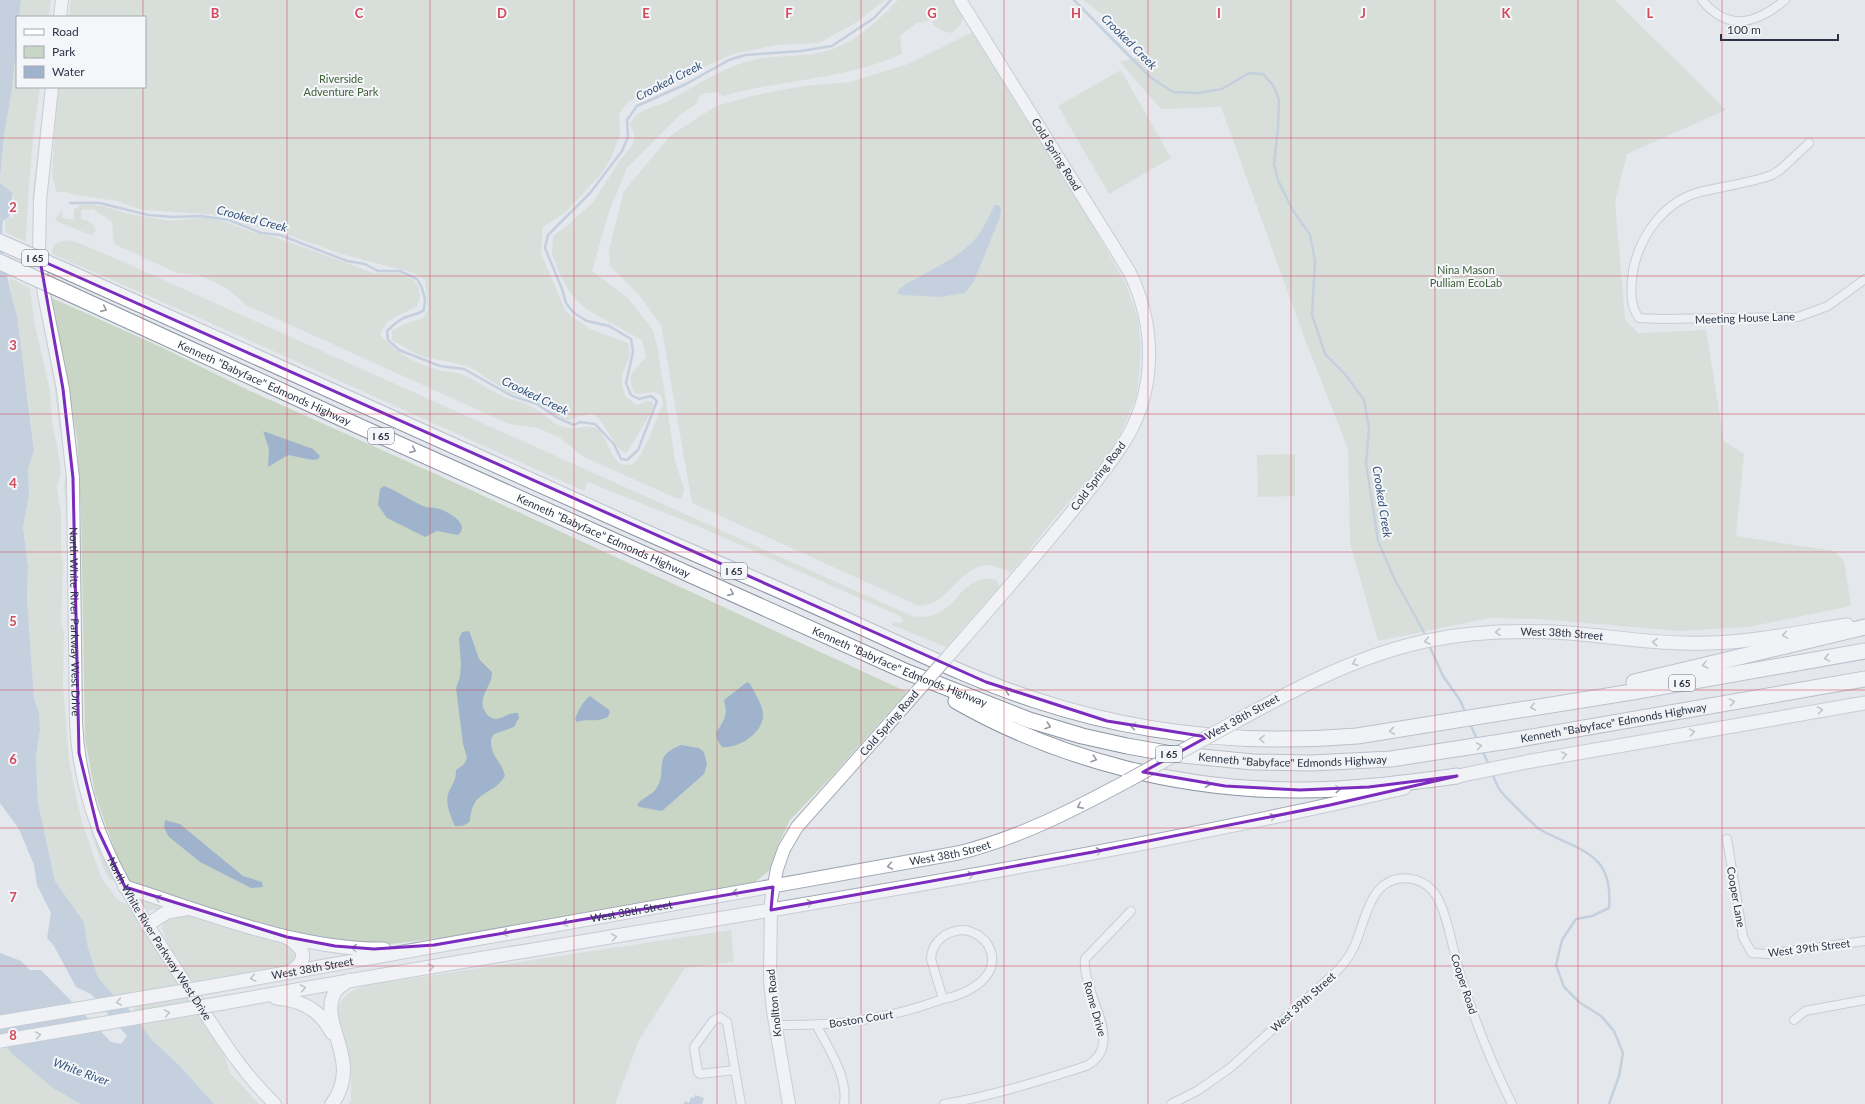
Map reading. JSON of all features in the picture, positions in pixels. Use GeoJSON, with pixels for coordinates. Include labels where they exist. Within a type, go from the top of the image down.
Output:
{"type":"FeatureCollection","features":[{"type":"Feature","properties":{"kind":"highway","name":"Kenneth \"Babyface\" Edmonds Highway"},"geometry":{"type":"LineString","coordinates":[[0,242],[738,573],[791,595],[974,677],[1033,700],[1120,724],[1214,737],[1317,739],[1376,734],[1564,701],[1632,692],[1865,651]]}},
{"type":"Feature","properties":{"kind":"highway","name":"Kenneth \"Babyface\" Edmonds Highway"},"geometry":{"type":"LineString","coordinates":[[0,262],[334,415],[907,672],[978,702],[1057,729],[1104,741],[1172,754],[1253,762],[1311,763],[1384,760],[1444,752],[1865,679]]}},
{"type":"Feature","properties":{"kind":"highway"},"geometry":{"type":"LineString","coordinates":[[1564,701],[1630,683],[1865,627]]}},
{"type":"Feature","properties":{"kind":"highway"},"geometry":{"type":"LineString","coordinates":[[907,672],[979,714],[1039,740],[1114,765],[1170,778],[1239,787],[1300,790],[1369,787],[1458,776]]}},
{"type":"Feature","properties":{"kind":"main road","name":"West 38th Street"},"geometry":{"type":"LineString","coordinates":[[0,1022],[212,986],[945,856],[987,845],[1054,819],[1323,675],[1392,650],[1427,641],[1495,632],[1537,632],[1672,643],[1704,643],[1755,639],[1865,623]]}},
{"type":"Feature","properties":{"kind":"main road","name":"West 38th Street"},"geometry":{"type":"LineString","coordinates":[[0,1041],[258,997],[771,905],[933,882],[1330,806],[1458,776],[1526,762],[1865,703]]}},
{"type":"Feature","properties":{"kind":"main road"},"geometry":{"type":"LineString","coordinates":[[125,887],[192,909],[287,937],[325,945],[360,949],[434,946]]}},
{"type":"Feature","properties":{"kind":"main road"},"geometry":{"type":"LineString","coordinates":[[148,925],[167,912],[192,909]]}},
{"type":"Feature","properties":{"kind":"main road"},"geometry":{"type":"LineString","coordinates":[[287,937],[299,945],[303,952],[301,962],[291,972]]}},
{"type":"Feature","properties":{"kind":"main road"},"geometry":{"type":"LineString","coordinates":[[332,1104],[341,1087],[344,1070],[343,1060],[332,1021],[331,1003],[336,991],[349,980]]}},
{"type":"Feature","properties":{"kind":"main road"},"geometry":{"type":"LineString","coordinates":[[258,997],[290,999],[312,1008],[326,1023],[343,1060]]}},
{"type":"Feature","properties":{"kind":"street"},"geometry":{"type":"LineString","coordinates":[[60,16],[62,0]]}},
{"type":"Feature","properties":{"kind":"street","name":"Cold Spring Road"},"geometry":{"type":"LineString","coordinates":[[771,905],[773,886],[782,856],[797,827],[1040,551],[1108,466],[1121,447],[1135,422],[1142,401],[1150,358],[1145,311],[1129,271],[960,0]]}},
{"type":"Feature","properties":{"kind":"street"},"geometry":{"type":"LineString","coordinates":[[1702,0],[1716,14],[1731,20],[1742,21],[1756,19],[1769,13],[1785,0]]}},
{"type":"Feature","properties":{"kind":"street","name":"North White River Parkway West Drive"},"geometry":{"type":"LineString","coordinates":[[52,88],[40,190],[39,254],[44,294],[62,388],[73,478],[78,744],[86,792],[93,816],[109,857],[148,925],[223,1042],[253,1081],[275,1104]]}},
{"type":"Feature","properties":{"kind":"street","name":"Meeting House Lane"},"geometry":{"type":"LineString","coordinates":[[1809,144],[1772,175],[1693,194],[1677,202],[1660,216],[1643,240],[1634,264],[1632,300],[1633,311],[1639,318],[1688,320],[1798,317],[1828,306],[1865,279]]}},
{"type":"Feature","properties":{"kind":"street","name":"Cooper Lane"},"geometry":{"type":"LineString","coordinates":[[1727,840],[1743,937],[1752,953]]}},
{"type":"Feature","properties":{"kind":"street","name":"West 39th Street"},"geometry":{"type":"LineString","coordinates":[[1171,1104],[1203,1087],[1230,1068],[1334,974],[1347,960],[1354,947],[1374,895],[1385,884],[1405,878]]}},
{"type":"Feature","properties":{"kind":"street","name":"Cooper Road"},"geometry":{"type":"LineString","coordinates":[[1405,878],[1419,881],[1429,887],[1438,900],[1472,1010],[1512,1104]]}},
{"type":"Feature","properties":{"kind":"street","name":"Knollton Road"},"geometry":{"type":"LineString","coordinates":[[771,905],[770,976],[787,1104]]}},
{"type":"Feature","properties":{"kind":"street","name":"Rome Drive"},"geometry":{"type":"LineString","coordinates":[[944,1104],[982,1097],[1020,1086],[1086,1066],[1095,1060],[1102,1051],[1104,1036],[1086,976],[1085,959],[1131,911]]}},
{"type":"Feature","properties":{"kind":"street","name":"Boston Court"},"geometry":{"type":"LineString","coordinates":[[776,1025],[817,1026],[846,1024],[882,1018],[954,997],[971,990],[980,983],[991,969],[992,957],[989,947],[982,938],[972,932],[958,930],[951,932],[944,935],[934,946],[931,959],[943,999]]}},
{"type":"Feature","properties":{"kind":"street","name":"West 39th Street"},"geometry":{"type":"LineString","coordinates":[[1752,953],[1768,954],[1865,941]]}},
{"type":"Feature","properties":{"kind":"street"},"geometry":{"type":"LineString","coordinates":[[1794,1020],[1805,1011],[1865,1000]]}},
{"type":"Feature","properties":{"kind":"street"},"geometry":{"type":"LineString","coordinates":[[735,1070],[702,1075],[698,1073],[694,1047],[716,1018],[723,1018],[726,1022],[735,1070],[741,1104]]}},
{"type":"Feature","properties":{"kind":"street"},"geometry":{"type":"LineString","coordinates":[[817,1026],[841,1075],[844,1090],[844,1104]]}},
{"type":"Feature","properties":{"kind":"highlighted area"},"geometry":{"type":"Polygon","coordinates":[[[40,260],[986,682],[1107,721],[1207,737],[1143,772],[1225,786],[1300,790],[1369,787],[1457,776],[1330,805],[1093,852],[771,910],[773,887],[434,945],[374,949],[335,946],[287,937],[125,887],[98,830],[79,753],[73,478],[63,389],[40,260]]]}},
{"type":"Feature","properties":{"kind":"green space"},"geometry":{"type":"Polygon","coordinates":[[[21,0],[51,0],[49,16],[19,16],[21,0]]]}},
{"type":"Feature","properties":{"kind":"green space","name":"Riverside Adventure Park"},"geometry":{"type":"Polygon","coordinates":[[[71,0],[885,0],[857,22],[819,43],[777,45],[733,54],[628,102],[619,114],[620,135],[610,160],[601,174],[566,212],[543,227],[541,253],[566,312],[590,329],[628,343],[630,355],[622,375],[622,385],[626,397],[637,405],[647,401],[653,402],[653,409],[628,451],[625,453],[616,444],[601,422],[591,413],[568,420],[554,414],[529,398],[512,394],[468,366],[420,356],[392,340],[392,331],[404,324],[423,318],[428,309],[425,280],[414,273],[341,254],[283,233],[248,225],[220,215],[142,210],[117,201],[75,195],[67,192],[57,192],[52,176],[57,88],[146,88],[146,16],[69,16],[71,0]]]}},
{"type":"Feature","properties":{"kind":"green space"},"geometry":{"type":"Polygon","coordinates":[[[898,0],[957,0],[963,18],[962,22],[951,33],[940,30],[933,25],[933,19],[915,24],[900,36],[902,54],[880,63],[836,74],[745,90],[723,96],[716,92],[701,94],[696,104],[680,115],[627,168],[609,212],[592,271],[627,297],[653,330],[658,350],[675,460],[684,489],[682,497],[678,499],[584,457],[560,438],[538,428],[509,424],[246,305],[229,290],[217,283],[198,275],[177,273],[114,244],[112,222],[93,209],[81,210],[81,219],[91,222],[95,228],[96,231],[91,235],[58,222],[55,219],[62,211],[62,218],[74,220],[74,210],[85,204],[103,206],[129,214],[172,221],[203,217],[226,222],[255,233],[275,237],[374,273],[399,273],[414,280],[419,288],[420,297],[417,306],[388,321],[380,334],[400,353],[425,366],[443,371],[455,372],[473,379],[507,398],[529,405],[554,423],[564,427],[594,427],[600,431],[615,459],[625,465],[632,464],[641,454],[663,403],[661,395],[654,392],[636,394],[631,386],[631,374],[646,357],[642,340],[584,308],[571,294],[559,273],[552,255],[553,236],[568,225],[593,202],[620,160],[632,146],[635,136],[630,124],[637,114],[670,100],[715,74],[738,64],[764,58],[814,54],[840,46],[867,29],[898,0]]]}},
{"type":"Feature","properties":{"kind":"green space","name":"Nina Mason Pulliam EcoLab"},"geometry":{"type":"Polygon","coordinates":[[[1083,0],[1615,0],[1726,110],[1627,154],[1615,201],[1625,319],[1638,333],[1706,330],[1724,441],[1744,454],[1736,536],[1834,551],[1844,561],[1851,606],[1748,627],[1679,631],[1540,619],[1490,618],[1378,641],[1350,543],[1348,449],[1304,337],[1221,107],[1161,109],[1120,62],[1147,54],[1107,18],[1083,0]]]}},
{"type":"Feature","properties":{"kind":"green space"},"geometry":{"type":"Polygon","coordinates":[[[973,32],[1083,208],[1126,284],[1138,319],[1141,351],[1137,396],[1120,436],[1093,475],[1069,501],[1011,572],[990,565],[977,568],[968,572],[939,599],[930,604],[919,606],[692,503],[661,325],[638,294],[610,266],[609,250],[624,191],[670,136],[716,106],[756,95],[803,86],[850,82],[908,64],[973,32]]]}},
{"type":"Feature","properties":{"kind":"green space"},"geometry":{"type":"Polygon","coordinates":[[[16,51],[16,88],[40,88],[31,164],[26,242],[5,232],[5,220],[14,216],[14,194],[0,183],[4,136],[12,89],[16,51]]]}},
{"type":"Feature","properties":{"kind":"green space"},"geometry":{"type":"Polygon","coordinates":[[[1121,70],[1171,158],[1109,194],[1058,106],[1121,70]]]}},
{"type":"Feature","properties":{"kind":"green space"},"geometry":{"type":"Polygon","coordinates":[[[45,88],[48,88],[35,197],[32,201],[45,88]]]}},
{"type":"Feature","properties":{"kind":"green space"},"geometry":{"type":"Polygon","coordinates":[[[67,240],[76,242],[126,263],[912,616],[927,617],[939,613],[965,589],[973,583],[983,579],[996,580],[1000,587],[946,647],[892,625],[894,622],[903,622],[900,616],[693,524],[588,482],[584,491],[206,321],[52,254],[54,245],[61,241],[67,240]]]}},
{"type":"Feature","properties":{"kind":"green space"},"geometry":{"type":"Polygon","coordinates":[[[9,278],[30,288],[34,320],[50,391],[52,422],[58,450],[61,473],[57,488],[61,512],[61,552],[63,564],[61,621],[64,634],[63,683],[69,760],[82,822],[101,877],[117,899],[131,908],[181,984],[114,996],[98,977],[88,948],[84,922],[55,881],[38,803],[36,756],[40,731],[39,712],[34,699],[27,599],[28,567],[23,527],[29,496],[28,469],[34,451],[28,398],[23,376],[9,278]]]}},
{"type":"Feature","properties":{"kind":"green space"},"geometry":{"type":"Polygon","coordinates":[[[36,290],[55,372],[67,466],[73,720],[116,880],[110,880],[105,872],[92,836],[82,797],[71,735],[68,682],[70,664],[67,619],[69,594],[67,573],[68,533],[64,486],[66,472],[54,382],[36,290]]]}},
{"type":"Feature","properties":{"kind":"green space"},"geometry":{"type":"Polygon","coordinates":[[[52,298],[161,347],[248,390],[449,480],[907,692],[832,776],[790,820],[779,843],[770,870],[754,883],[472,934],[375,946],[316,940],[132,885],[119,863],[95,794],[85,738],[81,511],[77,438],[52,298]]]}},
{"type":"Feature","properties":{"kind":"green space"},"geometry":{"type":"Polygon","coordinates":[[[1295,454],[1295,496],[1258,497],[1257,455],[1295,454]]]}},
{"type":"Feature","properties":{"kind":"green space"},"geometry":{"type":"Polygon","coordinates":[[[139,897],[172,906],[148,911],[139,897]]]}},
{"type":"Feature","properties":{"kind":"green space"},"geometry":{"type":"Polygon","coordinates":[[[186,914],[292,943],[298,955],[291,964],[286,966],[191,982],[166,940],[162,924],[167,918],[186,914]]]}},
{"type":"Feature","properties":{"kind":"green space"},"geometry":{"type":"Polygon","coordinates":[[[731,930],[734,962],[685,968],[639,1040],[615,1104],[349,1104],[351,1100],[351,1073],[337,1020],[341,1001],[345,996],[354,990],[367,985],[731,930]]]}},
{"type":"Feature","properties":{"kind":"green space"},"geometry":{"type":"Polygon","coordinates":[[[187,995],[191,1002],[136,1012],[132,1005],[187,995]]]}},
{"type":"Feature","properties":{"kind":"green space"},"geometry":{"type":"Polygon","coordinates":[[[197,1014],[224,1054],[230,1073],[259,1104],[214,1104],[181,1067],[152,1040],[140,1024],[197,1014]]]}},
{"type":"Feature","properties":{"kind":"green space"},"geometry":{"type":"Polygon","coordinates":[[[7,1046],[42,1078],[81,1104],[0,1104],[0,1048],[7,1046]]]}},
{"type":"Feature","properties":{"kind":"water"},"geometry":{"type":"Polygon","coordinates":[[[0,0],[21,0],[19,16],[16,16],[16,51],[12,89],[4,136],[0,180],[0,0]]]}},
{"type":"Feature","properties":{"kind":"water","name":"White River"},"geometry":{"type":"Polygon","coordinates":[[[0,183],[13,193],[9,217],[3,221],[2,232],[8,281],[17,316],[34,451],[28,469],[29,496],[23,527],[28,567],[27,599],[34,699],[39,712],[40,730],[36,756],[38,803],[55,881],[84,922],[88,948],[98,977],[114,996],[128,1008],[152,1040],[181,1067],[214,1104],[81,1104],[53,1088],[11,1053],[0,1033],[0,953],[21,961],[30,970],[41,970],[111,1042],[121,1044],[127,1036],[91,994],[76,987],[54,946],[47,938],[51,913],[37,885],[34,865],[19,829],[0,803],[0,183]]]}},
{"type":"Feature","properties":{"kind":"water"},"geometry":{"type":"Polygon","coordinates":[[[995,205],[999,205],[1001,209],[1000,217],[974,281],[965,293],[940,297],[902,295],[897,293],[900,288],[960,253],[969,245],[980,233],[995,205]]]}},
{"type":"Feature","properties":{"kind":"water"},"geometry":{"type":"Polygon","coordinates":[[[263,431],[313,449],[320,456],[318,459],[313,460],[288,455],[268,467],[269,449],[263,431]]]}},
{"type":"Feature","properties":{"kind":"water"},"geometry":{"type":"Polygon","coordinates":[[[384,486],[423,506],[445,511],[460,522],[462,526],[461,531],[458,535],[437,531],[425,537],[387,518],[378,505],[380,489],[384,486]]]}},
{"type":"Feature","properties":{"kind":"water"},"geometry":{"type":"Polygon","coordinates":[[[468,631],[479,659],[492,672],[492,677],[483,697],[483,708],[490,717],[496,719],[512,713],[518,713],[519,718],[514,727],[494,734],[491,739],[492,750],[505,776],[500,783],[483,794],[474,803],[470,821],[467,824],[455,826],[449,810],[447,798],[455,780],[456,770],[464,764],[467,758],[463,744],[456,688],[460,677],[461,664],[459,638],[462,632],[468,631]]]}},
{"type":"Feature","properties":{"kind":"water"},"geometry":{"type":"Polygon","coordinates":[[[747,682],[750,684],[760,703],[763,711],[762,721],[755,733],[749,738],[735,745],[722,747],[717,734],[726,714],[724,700],[747,682]]]}},
{"type":"Feature","properties":{"kind":"water"},"geometry":{"type":"Polygon","coordinates":[[[590,696],[608,709],[610,712],[608,717],[600,720],[585,720],[577,722],[575,719],[579,710],[590,696]]]}},
{"type":"Feature","properties":{"kind":"water"},"geometry":{"type":"Polygon","coordinates":[[[681,745],[699,748],[704,752],[707,764],[704,774],[662,811],[639,807],[637,805],[656,789],[660,782],[663,759],[666,754],[681,745]]]}},
{"type":"Feature","properties":{"kind":"water"},"geometry":{"type":"Polygon","coordinates":[[[165,820],[180,824],[243,876],[262,882],[263,887],[251,888],[200,862],[168,836],[164,827],[165,820]]]}},
{"type":"Feature","properties":{"kind":"water"},"geometry":{"type":"Polygon","coordinates":[[[695,1095],[704,1098],[702,1104],[684,1104],[685,1101],[689,1103],[691,1097],[694,1098],[695,1095]]]}},
{"type":"Feature","properties":{"kind":"waterway","name":"Crooked Creek"},"geometry":{"type":"LineString","coordinates":[[70,203],[100,203],[148,215],[173,217],[201,216],[229,220],[261,233],[280,235],[347,261],[365,264],[378,271],[400,271],[417,279],[422,288],[425,299],[424,310],[403,318],[387,331],[388,340],[399,350],[440,366],[464,369],[512,396],[537,404],[556,417],[574,425],[580,422],[595,424],[614,444],[621,459],[627,460],[638,450],[657,401],[651,396],[639,399],[631,395],[626,383],[633,352],[631,339],[609,326],[587,321],[574,313],[566,303],[562,289],[545,248],[548,235],[590,193],[622,151],[628,137],[627,120],[637,106],[686,84],[729,60],[745,55],[801,51],[832,46],[874,18],[891,0]]}},
{"type":"Feature","properties":{"kind":"waterway","name":"Crooked Creek"},"geometry":{"type":"LineString","coordinates":[[1074,0],[1150,77],[1173,92],[1198,93],[1222,89],[1249,73],[1263,74],[1273,85],[1279,100],[1274,164],[1278,180],[1292,209],[1310,235],[1315,261],[1312,315],[1325,354],[1345,374],[1364,400],[1369,429],[1366,463],[1378,541],[1394,578],[1426,636]]}},
{"type":"Feature","properties":{"kind":"waterway","name":"Crooked Creek"},"geometry":{"type":"LineString","coordinates":[[1429,645],[1443,676],[1460,700],[1466,714]]}},
{"type":"Feature","properties":{"kind":"waterway","name":"Crooked Creek"},"geometry":{"type":"LineString","coordinates":[[1470,724],[1478,741]]}},
{"type":"Feature","properties":{"kind":"waterway","name":"Crooked Creek"},"geometry":{"type":"LineString","coordinates":[[1482,750],[1489,765]]}},
{"type":"Feature","properties":{"kind":"waterway","name":"Crooked Creek"},"geometry":{"type":"LineString","coordinates":[[1492,773],[1497,786],[1502,793],[1539,829],[1590,855],[1599,864],[1606,875],[1609,889],[1609,908],[1592,916],[1576,919],[1562,940],[1556,965],[1564,987],[1579,1002],[1601,1016],[1614,1031],[1623,1053],[1619,1076],[1609,1104]]}}]}
